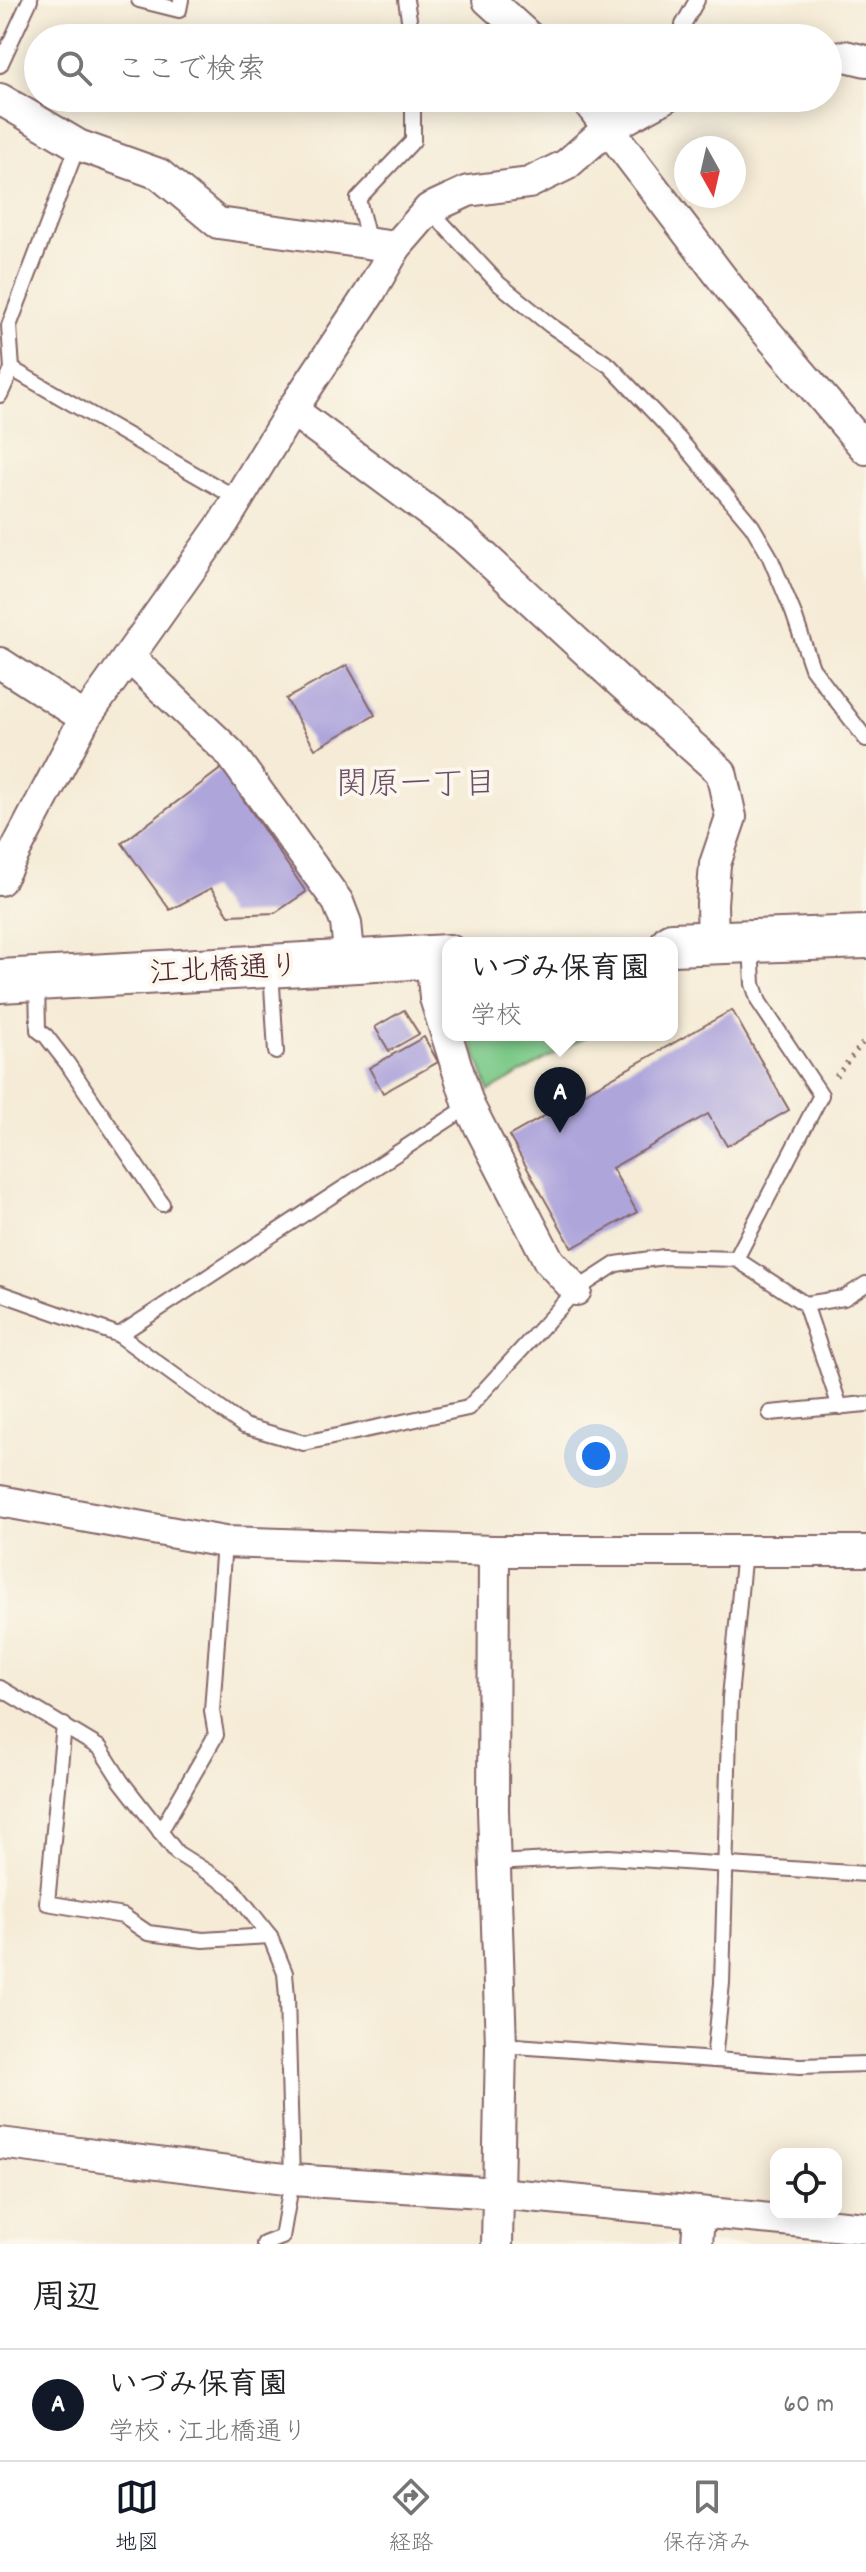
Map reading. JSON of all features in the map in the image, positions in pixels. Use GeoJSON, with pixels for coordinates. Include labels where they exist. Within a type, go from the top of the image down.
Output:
{"type":"FeatureCollection","features":[{"type":"Feature","properties":{"kind":"main road"},"geometry":{"type":"LineString","coordinates":[[678,944],[866,937]]}},
{"type":"Feature","properties":{"kind":"main road","name":"江北橋通り"},"geometry":{"type":"LineString","coordinates":[[18,980],[440,957]]}},
{"type":"Feature","properties":{"kind":"street"},"geometry":{"type":"LineString","coordinates":[[488,0],[515,24]]}},
{"type":"Feature","properties":{"kind":"street"},"geometry":{"type":"LineString","coordinates":[[842,57],[866,61]]}},
{"type":"Feature","properties":{"kind":"street"},"geometry":{"type":"LineString","coordinates":[[0,99],[78,145],[159,174],[218,223],[383,245]]}},
{"type":"Feature","properties":{"kind":"street"},"geometry":{"type":"LineString","coordinates":[[595,112],[731,290],[866,449]]}},
{"type":"Feature","properties":{"kind":"street"},"geometry":{"type":"LineString","coordinates":[[0,880],[85,718],[238,499],[292,410],[369,294],[383,245],[429,209],[468,191],[529,183],[566,165],[607,129],[638,112]]}},
{"type":"Feature","properties":{"kind":"street"},"geometry":{"type":"LineString","coordinates":[[292,410],[463,537],[721,772],[731,817],[715,864],[712,904],[732,941]]}},
{"type":"Feature","properties":{"kind":"street"},"geometry":{"type":"LineString","coordinates":[[129,657],[230,753],[338,902],[346,923],[350,962]]}},
{"type":"Feature","properties":{"kind":"street"},"geometry":{"type":"LineString","coordinates":[[0,663],[85,718]]}},
{"type":"Feature","properties":{"kind":"street"},"geometry":{"type":"LineString","coordinates":[[440,957],[435,998],[442,1020]]}},
{"type":"Feature","properties":{"kind":"street"},"geometry":{"type":"LineString","coordinates":[[449,1041],[469,1106],[549,1261],[576,1290]]}},
{"type":"Feature","properties":{"kind":"street"},"geometry":{"type":"LineString","coordinates":[[0,1501],[224,1542],[494,1551],[866,1551]]}},
{"type":"Feature","properties":{"kind":"street"},"geometry":{"type":"LineString","coordinates":[[494,1551],[495,1863],[501,2045],[497,2244]]}},
{"type":"Feature","properties":{"kind":"street"},"geometry":{"type":"LineString","coordinates":[[0,2143],[292,2180],[498,2193],[866,2228]]}},
{"type":"Feature","properties":{"kind":"street"},"geometry":{"type":"LineString","coordinates":[[697,2244],[699,2214]]}},
{"type":"Feature","properties":{"kind":"lane"},"geometry":{"type":"LineString","coordinates":[[0,65],[30,0]]}},
{"type":"Feature","properties":{"kind":"lane"},"geometry":{"type":"LineString","coordinates":[[139,0],[179,10],[181,0]]}},
{"type":"Feature","properties":{"kind":"lane"},"geometry":{"type":"LineString","coordinates":[[406,0],[410,24]]}},
{"type":"Feature","properties":{"kind":"lane"},"geometry":{"type":"LineString","coordinates":[[684,24],[697,0]]}},
{"type":"Feature","properties":{"kind":"lane"},"geometry":{"type":"LineString","coordinates":[[383,245],[358,199],[413,141],[413,112]]}},
{"type":"Feature","properties":{"kind":"lane"},"geometry":{"type":"LineString","coordinates":[[0,395],[12,369],[9,326],[78,145]]}},
{"type":"Feature","properties":{"kind":"lane"},"geometry":{"type":"LineString","coordinates":[[429,209],[499,284],[550,325],[610,366],[679,439],[752,526],[769,555],[812,668],[866,739]]}},
{"type":"Feature","properties":{"kind":"lane"},"geometry":{"type":"LineString","coordinates":[[12,369],[238,499]]}},
{"type":"Feature","properties":{"kind":"lane"},"geometry":{"type":"LineString","coordinates":[[732,941],[759,1002],[821,1095],[736,1259]]}},
{"type":"Feature","properties":{"kind":"lane"},"geometry":{"type":"LineString","coordinates":[[271,966],[276,1052]]}},
{"type":"Feature","properties":{"kind":"lane"},"geometry":{"type":"LineString","coordinates":[[18,980],[38,1030],[67,1063],[162,1204]]}},
{"type":"Feature","properties":{"kind":"lane"},"geometry":{"type":"LineString","coordinates":[[119,1335],[469,1106]]}},
{"type":"Feature","properties":{"kind":"lane"},"geometry":{"type":"LineString","coordinates":[[0,1293],[119,1335],[244,1426],[304,1443],[468,1408],[576,1290],[616,1264],[664,1257],[736,1259],[805,1304],[840,1407]]}},
{"type":"Feature","properties":{"kind":"lane"},"geometry":{"type":"LineString","coordinates":[[805,1304],[844,1298],[866,1284]]}},
{"type":"Feature","properties":{"kind":"lane"},"geometry":{"type":"LineString","coordinates":[[770,1413],[866,1404]]}},
{"type":"Feature","properties":{"kind":"lane"},"geometry":{"type":"LineString","coordinates":[[160,1832],[216,1735],[212,1711],[224,1542]]}},
{"type":"Feature","properties":{"kind":"lane"},"geometry":{"type":"LineString","coordinates":[[714,2060],[722,1983],[730,1698],[744,1549]]}},
{"type":"Feature","properties":{"kind":"lane"},"geometry":{"type":"LineString","coordinates":[[0,1688],[100,1748],[121,1781],[177,1853],[231,1887],[270,1936],[285,1973],[292,2180],[282,2237],[264,2244]]}},
{"type":"Feature","properties":{"kind":"lane"},"geometry":{"type":"LineString","coordinates":[[64,1725],[47,1903],[123,1916],[148,1933],[203,1940],[270,1936]]}},
{"type":"Feature","properties":{"kind":"lane"},"geometry":{"type":"LineString","coordinates":[[495,1863],[608,1857],[866,1874]]}},
{"type":"Feature","properties":{"kind":"lane"},"geometry":{"type":"LineString","coordinates":[[501,2045],[800,2066],[866,2064]]}},
{"type":"Feature","properties":{"kind":"path"},"geometry":{"type":"LineString","coordinates":[[821,1095],[866,1039]]}},
{"type":"Feature","properties":{"kind":"green space"},"geometry":{"type":"Polygon","coordinates":[[[471,1041],[578,1041],[489,1091],[471,1041]]]}},
{"type":"Feature","properties":{"kind":"building"},"geometry":{"type":"Polygon","coordinates":[[[347,665],[375,715],[315,749],[286,699],[347,665]]]}},
{"type":"Feature","properties":{"kind":"building"},"geometry":{"type":"Polygon","coordinates":[[[222,768],[306,892],[275,913],[229,915],[211,888],[170,910],[122,843],[222,768]]]}},
{"type":"Feature","properties":{"kind":"building"},"geometry":{"type":"Polygon","coordinates":[[[404,1010],[419,1034],[389,1051],[375,1027],[404,1010]]]}},
{"type":"Feature","properties":{"kind":"building"},"geometry":{"type":"Polygon","coordinates":[[[732,1010],[789,1110],[727,1146],[708,1114],[612,1168],[637,1212],[572,1248],[509,1136],[732,1010]]]}},
{"type":"Feature","properties":{"kind":"building"},"geometry":{"type":"Polygon","coordinates":[[[424,1037],[438,1062],[383,1093],[369,1068],[424,1037]]]}},
{"type":"Feature","properties":{"kind":"place","name":"いづみ保育園"},"geometry":{"type":"Point","coordinates":[560,1133]}},
{"type":"Feature","properties":{"kind":"district","name":"関原一丁目"},"geometry":{"type":"Point","coordinates":[416,782]}}]}
